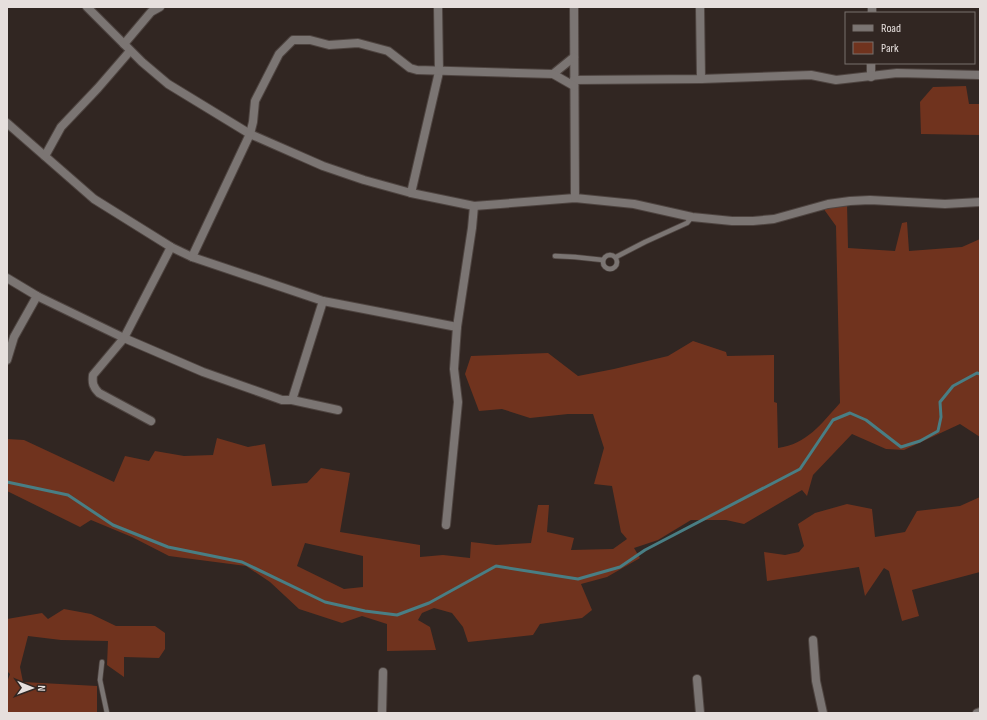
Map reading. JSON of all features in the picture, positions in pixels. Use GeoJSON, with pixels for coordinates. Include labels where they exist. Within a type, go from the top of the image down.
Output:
{"type":"FeatureCollection","features":[{"type":"Feature","properties":{"kind":"street"},"geometry":{"type":"LineString","coordinates":[[87,7],[130,51],[168,84],[250,134],[323,166],[364,180],[411,193],[474,206],[575,198],[634,204],[692,217],[732,221],[774,219],[828,204],[850,201],[870,200],[945,204],[980,202]]}},
{"type":"Feature","properties":{"kind":"street"},"geometry":{"type":"LineString","coordinates":[[124,44],[151,12],[160,7]]}},
{"type":"Feature","properties":{"kind":"street"},"geometry":{"type":"LineString","coordinates":[[411,193],[438,72],[438,7]]}},
{"type":"Feature","properties":{"kind":"street"},"geometry":{"type":"LineString","coordinates":[[574,7],[575,198]]}},
{"type":"Feature","properties":{"kind":"street"},"geometry":{"type":"LineString","coordinates":[[700,7],[701,79]]}},
{"type":"Feature","properties":{"kind":"street"},"geometry":{"type":"LineString","coordinates":[[192,257],[250,134],[253,122],[254,101],[279,54],[293,40],[310,40],[329,45],[358,44],[388,51],[410,68],[417,70],[438,72],[553,74],[574,83],[811,75],[836,80],[897,73],[980,75]]}},
{"type":"Feature","properties":{"kind":"street"},"geometry":{"type":"LineString","coordinates":[[45,156],[61,127],[130,51]]}},
{"type":"Feature","properties":{"kind":"street"},"geometry":{"type":"LineString","coordinates":[[553,74],[574,57]]}},
{"type":"Feature","properties":{"kind":"street"},"geometry":{"type":"LineString","coordinates":[[871,64],[871,77]]}},
{"type":"Feature","properties":{"kind":"street"},"geometry":{"type":"LineString","coordinates":[[7,123],[94,199],[170,247],[192,257],[323,301],[457,327]]}},
{"type":"Feature","properties":{"kind":"street"},"geometry":{"type":"LineString","coordinates":[[446,525],[458,402],[454,369],[457,327],[474,206]]}},
{"type":"Feature","properties":{"kind":"street"},"geometry":{"type":"LineString","coordinates":[[151,421],[98,393],[92,382],[93,375],[124,338],[170,247]]}},
{"type":"Feature","properties":{"kind":"street"},"geometry":{"type":"LineString","coordinates":[[7,278],[37,296],[124,338],[203,372],[282,400],[292,400],[338,410]]}},
{"type":"Feature","properties":{"kind":"street"},"geometry":{"type":"LineString","coordinates":[[7,360],[14,337],[37,296]]}},
{"type":"Feature","properties":{"kind":"street"},"geometry":{"type":"LineString","coordinates":[[292,400],[323,301]]}},
{"type":"Feature","properties":{"kind":"street"},"geometry":{"type":"LineString","coordinates":[[813,640],[816,681],[823,713]]}},
{"type":"Feature","properties":{"kind":"street"},"geometry":{"type":"LineString","coordinates":[[382,713],[383,672]]}},
{"type":"Feature","properties":{"kind":"street"},"geometry":{"type":"LineString","coordinates":[[697,679],[700,713]]}},
{"type":"Feature","properties":{"kind":"lane"},"geometry":{"type":"LineString","coordinates":[[616,257],[687,223],[692,217]]}},
{"type":"Feature","properties":{"kind":"lane"},"geometry":{"type":"LineString","coordinates":[[610,254],[616,257],[617,263],[613,269],[604,267],[604,257],[610,254]]}},
{"type":"Feature","properties":{"kind":"lane"},"geometry":{"type":"LineString","coordinates":[[555,256],[575,256],[603,260]]}},
{"type":"Feature","properties":{"kind":"lane"},"geometry":{"type":"LineString","coordinates":[[102,662],[100,680],[108,713]]}},
{"type":"Feature","properties":{"kind":"green space"},"geometry":{"type":"Polygon","coordinates":[[[966,86],[969,104],[980,104],[980,135],[921,134],[920,102],[933,87],[966,86]]]}},
{"type":"Feature","properties":{"kind":"green space"},"geometry":{"type":"Polygon","coordinates":[[[847,203],[848,248],[895,251],[902,223],[907,222],[909,251],[962,247],[980,239],[980,437],[960,424],[904,450],[886,449],[852,434],[813,475],[807,496],[802,490],[744,524],[726,520],[691,520],[658,540],[634,548],[640,558],[607,577],[581,584],[592,610],[582,618],[540,624],[533,635],[468,642],[463,627],[452,613],[434,608],[422,613],[418,620],[430,627],[436,650],[387,651],[387,624],[362,616],[342,623],[299,609],[270,582],[246,566],[169,556],[132,537],[91,520],[80,527],[7,491],[7,439],[24,440],[114,482],[125,456],[149,461],[155,451],[184,456],[213,455],[217,438],[248,447],[265,444],[272,486],[307,483],[321,468],[350,473],[340,532],[420,545],[420,557],[443,555],[470,558],[471,542],[496,545],[531,543],[538,505],[549,505],[547,532],[574,538],[571,550],[613,549],[627,539],[621,532],[612,486],[594,484],[604,448],[593,414],[568,414],[530,418],[502,409],[479,411],[465,374],[471,356],[548,353],[578,376],[668,356],[693,341],[726,352],[727,356],[774,355],[774,402],[777,403],[778,448],[788,446],[805,438],[813,432],[840,403],[836,226],[823,208],[847,203]],[[305,543],[297,566],[344,589],[363,587],[363,556],[305,543]]]}},
{"type":"Feature","properties":{"kind":"green space"},"geometry":{"type":"Polygon","coordinates":[[[980,497],[980,572],[912,590],[919,616],[902,621],[889,571],[884,568],[865,596],[859,567],[767,581],[764,552],[785,555],[799,552],[804,546],[798,524],[815,513],[847,504],[872,509],[875,537],[905,532],[917,511],[960,506],[980,497]]]}},
{"type":"Feature","properties":{"kind":"green space"},"geometry":{"type":"Polygon","coordinates":[[[64,609],[91,614],[116,626],[155,626],[165,633],[165,649],[159,658],[124,657],[124,677],[107,665],[108,641],[61,640],[28,636],[20,667],[23,682],[97,686],[97,713],[7,713],[7,682],[10,674],[7,671],[7,619],[42,613],[48,619],[64,609]]]}},
{"type":"Feature","properties":{"kind":"waterway"},"geometry":{"type":"LineString","coordinates":[[7,482],[68,495],[113,525],[168,547],[242,562],[325,602],[365,611],[397,615],[429,603],[496,566],[578,579],[620,567],[645,550],[800,469],[833,420],[850,413],[866,420],[901,447],[920,441],[938,431],[941,417],[940,402],[953,386],[977,373],[980,374]]}}]}
